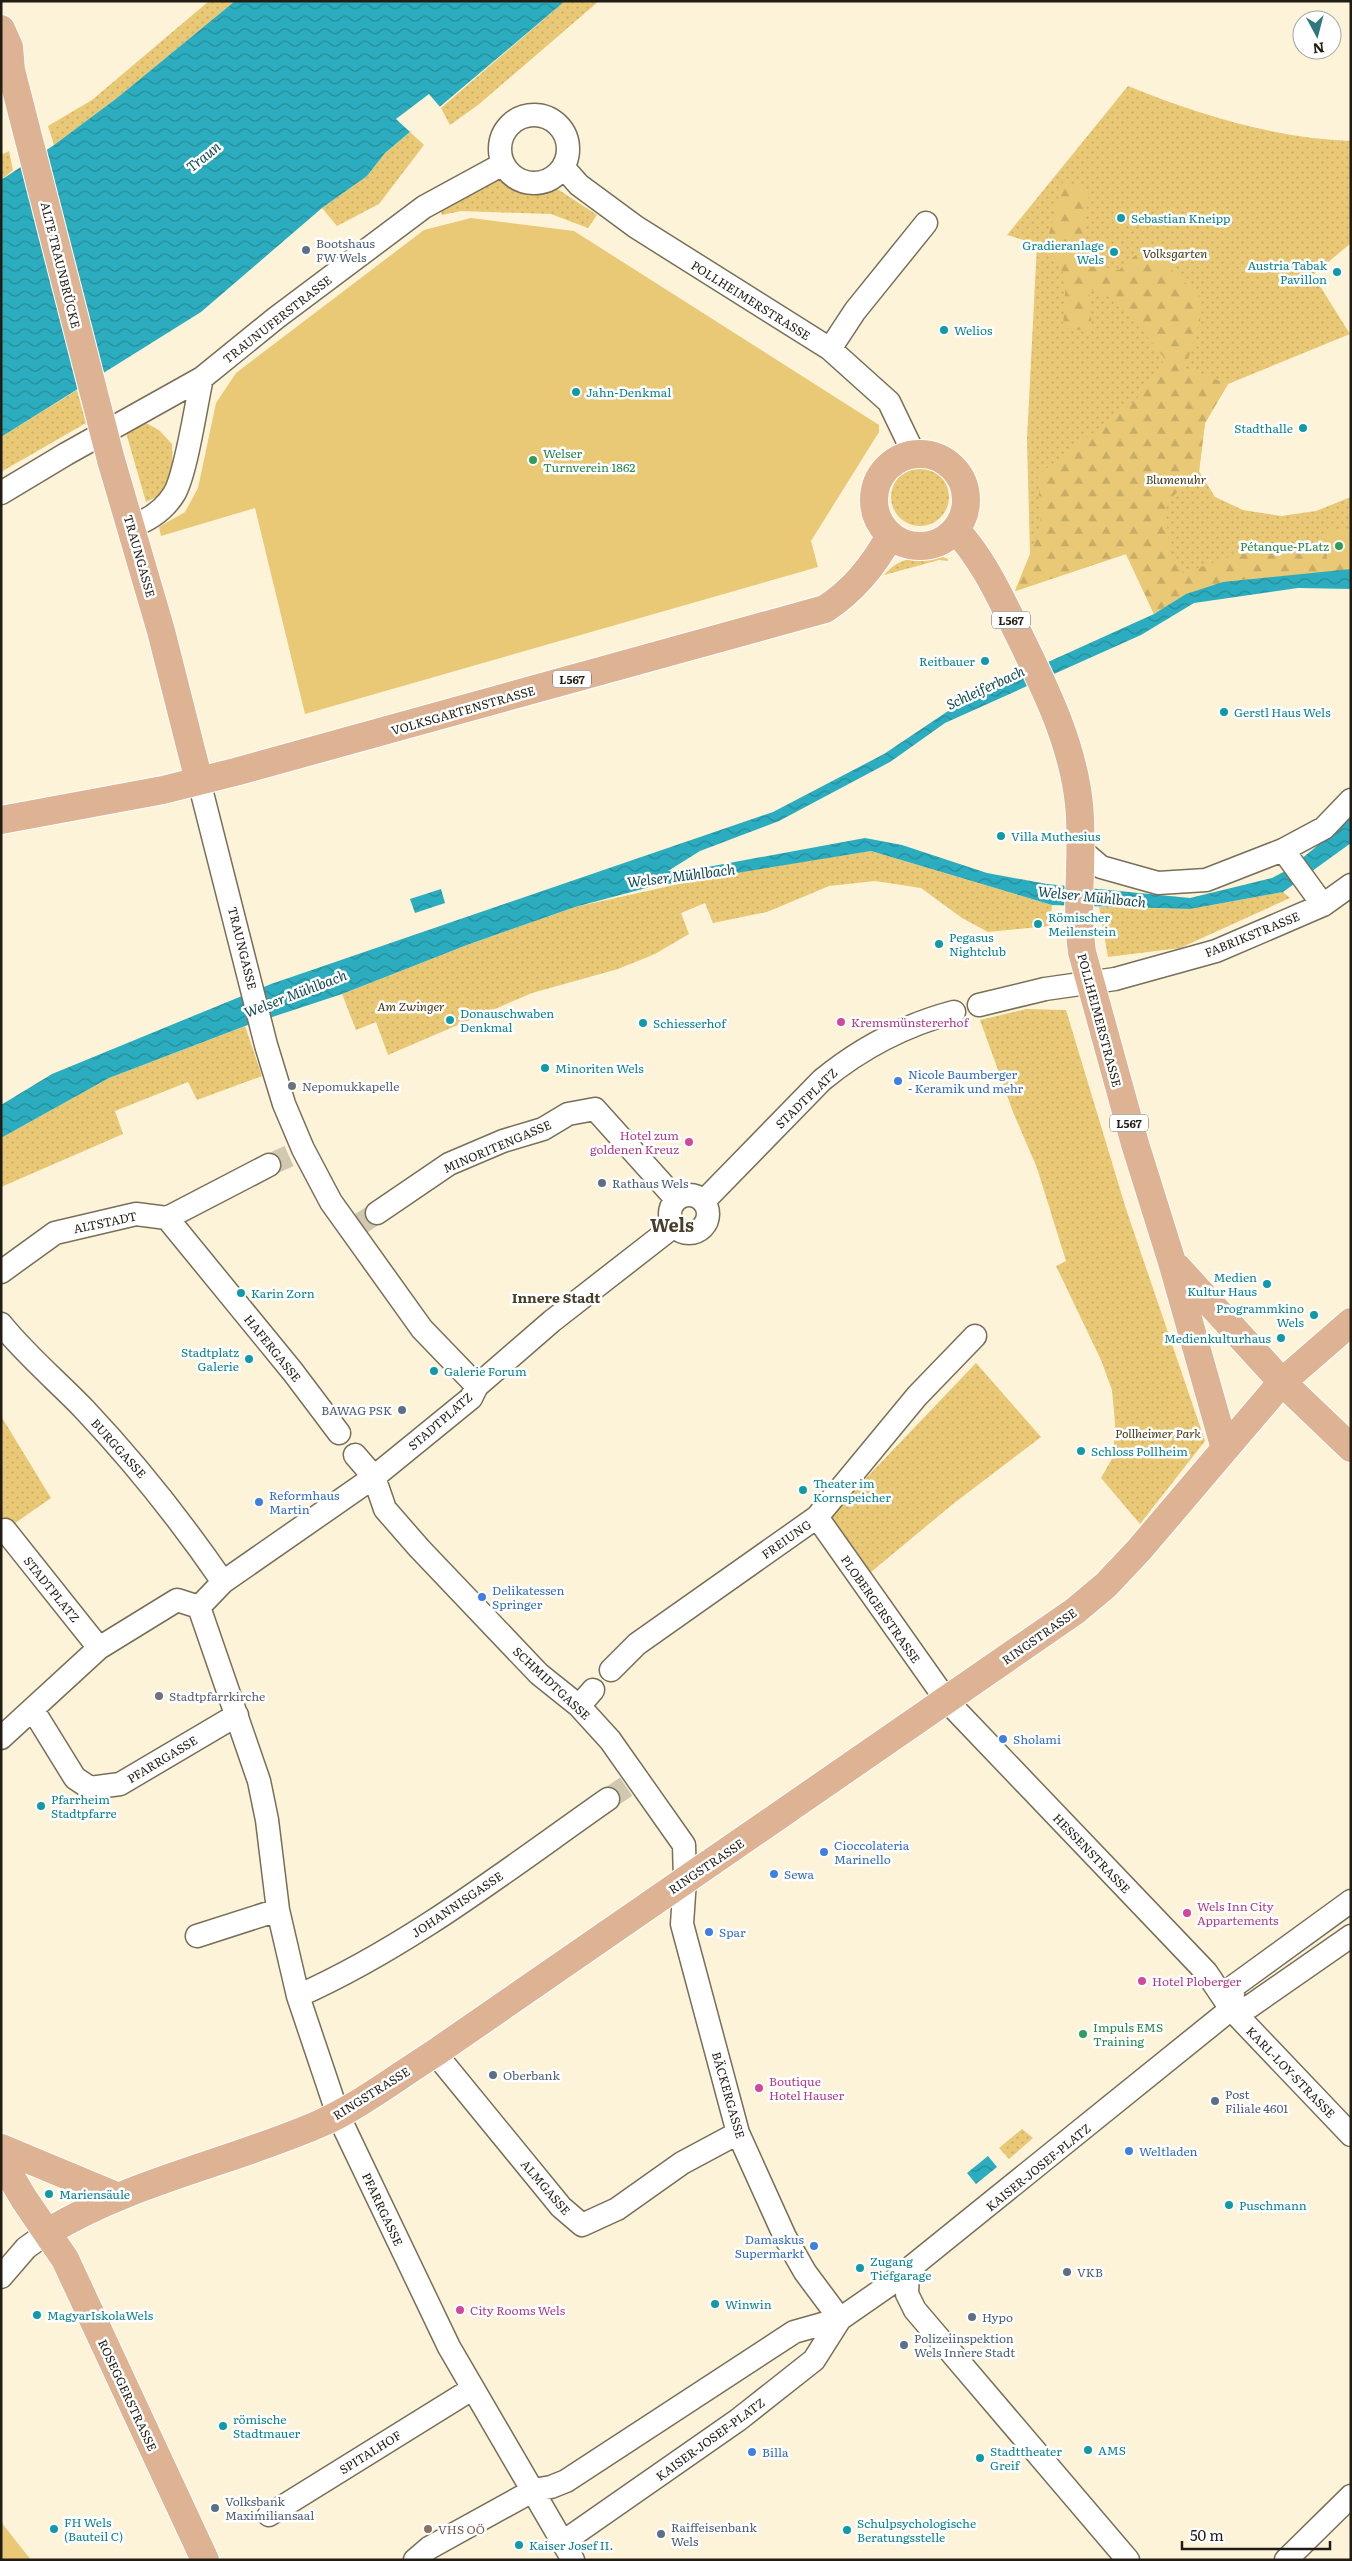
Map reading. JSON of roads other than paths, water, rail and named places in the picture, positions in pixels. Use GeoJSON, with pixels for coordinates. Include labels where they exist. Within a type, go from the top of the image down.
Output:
{"type":"FeatureCollection","features":[{"type":"Feature","properties":{"kind":"main road","name":"ALTE TRAUNBRÜCKE"},"geometry":{"type":"LineString","coordinates":[[1,29],[8,47],[6,63],[111,460]]}},
{"type":"Feature","properties":{"kind":"main road"},"geometry":{"type":"LineString","coordinates":[[914,454],[928,454],[941,458],[953,466],[966,490],[967,504],[964,518],[956,530],[945,539],[932,545],[910,545],[890,536],[880,524],[875,510],[874,494],[878,480],[887,467],[900,458],[914,454]]}},
{"type":"Feature","properties":{"kind":"main road","name":"TRAUNGASSE"},"geometry":{"type":"LineString","coordinates":[[111,460],[132,526],[199,781]]}},
{"type":"Feature","properties":{"kind":"main road","name":"POLLHEIMERSTRASSE"},"geometry":{"type":"LineString","coordinates":[[956,530],[988,571],[1040,679],[1072,762],[1079,805],[1078,913],[1082,952],[1089,983],[1135,1144],[1172,1262],[1226,1449]]}},
{"type":"Feature","properties":{"kind":"main road","name":"VOLKSGARTENSTRASSE"},"geometry":{"type":"LineString","coordinates":[[1,820],[163,790],[199,781],[825,609],[856,585],[875,561],[890,536]]}},
{"type":"Feature","properties":{"kind":"main road","name":"POLLHEIMERSTRASSE"},"geometry":{"type":"LineString","coordinates":[[1172,1262],[1282,1382]]}},
{"type":"Feature","properties":{"kind":"main road","name":"RINGSTRASSE"},"geometry":{"type":"LineString","coordinates":[[48,2232],[76,2215],[116,2196],[338,2115],[435,2053],[947,1701],[1075,1611],[1106,1585],[1226,1449],[1282,1382],[1351,1322]]}},
{"type":"Feature","properties":{"kind":"main road","name":"L567"},"geometry":{"type":"LineString","coordinates":[[1282,1382],[1351,1448]]}},
{"type":"Feature","properties":{"kind":"main road"},"geometry":{"type":"LineString","coordinates":[[1,2148],[116,2196]]}},
{"type":"Feature","properties":{"kind":"main road","name":"ROSEGGERSTRASSE"},"geometry":{"type":"LineString","coordinates":[[1,2160],[24,2199],[65,2259],[205,2560]]}},
{"type":"Feature","properties":{"kind":"street"},"geometry":{"type":"LineString","coordinates":[[536,114],[547,117],[557,123],[564,133],[568,144],[568,156],[564,167],[548,180],[532,183],[517,179],[503,164],[500,147],[505,130],[513,122],[524,116],[536,114]]}},
{"type":"Feature","properties":{"kind":"street","name":"TRAUNUFERSTRASSE"},"geometry":{"type":"LineString","coordinates":[[1,493],[106,431],[202,378],[276,318],[424,207],[503,164]]}},
{"type":"Feature","properties":{"kind":"street","name":"POLLHEIMERSTRASSE"},"geometry":{"type":"LineString","coordinates":[[564,167],[579,185],[636,227],[830,349],[889,402],[914,454]]}},
{"type":"Feature","properties":{"kind":"street"},"geometry":{"type":"LineString","coordinates":[[830,349],[855,311],[926,223]]}},
{"type":"Feature","properties":{"kind":"street"},"geometry":{"type":"LineString","coordinates":[[132,526],[148,520],[175,494],[183,467],[202,378]]}},
{"type":"Feature","properties":{"kind":"street","name":"TRAUNGASSE"},"geometry":{"type":"LineString","coordinates":[[199,781],[260,1020],[297,1152],[331,1202],[362,1222],[422,1329],[478,1386]]}},
{"type":"Feature","properties":{"kind":"street"},"geometry":{"type":"LineString","coordinates":[[1080,849],[1101,867],[1158,883],[1206,880],[1288,858],[1324,828],[1351,800]]}},
{"type":"Feature","properties":{"kind":"street"},"geometry":{"type":"LineString","coordinates":[[1288,858],[1318,900]]}},
{"type":"Feature","properties":{"kind":"street","name":"FABRIKSTRASSE"},"geometry":{"type":"LineString","coordinates":[[1089,983],[1114,979],[1216,951],[1351,885]]}},
{"type":"Feature","properties":{"kind":"street"},"geometry":{"type":"LineString","coordinates":[[979,1006],[1045,989],[1089,983]]}},
{"type":"Feature","properties":{"kind":"street","name":"STADTPLATZ"},"geometry":{"type":"LineString","coordinates":[[704,1201],[822,1080],[838,1067],[872,1044],[928,1019],[954,1012]]}},
{"type":"Feature","properties":{"kind":"street","name":"MINORITENGASSE"},"geometry":{"type":"LineString","coordinates":[[362,1222],[449,1164],[502,1142],[543,1129],[568,1114],[595,1109],[676,1199]]}},
{"type":"Feature","properties":{"kind":"street"},"geometry":{"type":"LineString","coordinates":[[167,1218],[269,1165]]}},
{"type":"Feature","properties":{"kind":"street"},"geometry":{"type":"LineString","coordinates":[[694,1194],[704,1201],[709,1214],[704,1226],[699,1231],[686,1233],[674,1226],[669,1215],[672,1203],[676,1199],[681,1196],[694,1194]]}},
{"type":"Feature","properties":{"kind":"street","name":"ALTSTADT"},"geometry":{"type":"LineString","coordinates":[[1,1272],[55,1233],[136,1214],[167,1218]]}},
{"type":"Feature","properties":{"kind":"street","name":"HAFERGASSE"},"geometry":{"type":"LineString","coordinates":[[167,1218],[293,1372],[339,1433]]}},
{"type":"Feature","properties":{"kind":"street","name":"STADTPLATZ"},"geometry":{"type":"LineString","coordinates":[[200,1607],[223,1582],[374,1477],[471,1398],[478,1386],[552,1321],[674,1226]]}},
{"type":"Feature","properties":{"kind":"street","name":"BURGGASSE"},"geometry":{"type":"LineString","coordinates":[[1,1324],[84,1409],[148,1480],[223,1582]]}},
{"type":"Feature","properties":{"kind":"street","name":"FREIUNG"},"geometry":{"type":"LineString","coordinates":[[611,1670],[637,1644],[817,1518],[917,1396],[975,1336]]}},
{"type":"Feature","properties":{"kind":"street"},"geometry":{"type":"LineString","coordinates":[[355,1455],[374,1477]]}},
{"type":"Feature","properties":{"kind":"street","name":"SCHMIDTGASSE"},"geometry":{"type":"LineString","coordinates":[[374,1477],[385,1509],[419,1548],[539,1674],[586,1698],[633,1782],[684,1845],[685,1880]]}},
{"type":"Feature","properties":{"kind":"street","name":"PLOBERGERSTRASSE"},"geometry":{"type":"LineString","coordinates":[[817,1518],[947,1701]]}},
{"type":"Feature","properties":{"kind":"street","name":"STADTPLATZ"},"geometry":{"type":"LineString","coordinates":[[5,1530],[100,1648]]}},
{"type":"Feature","properties":{"kind":"street"},"geometry":{"type":"LineString","coordinates":[[1,1738],[100,1648],[177,1600],[200,1607]]}},
{"type":"Feature","properties":{"kind":"street","name":"PFARRGASSE"},"geometry":{"type":"LineString","coordinates":[[200,1607],[259,1781],[267,1820],[278,1910],[298,1996],[338,2115],[449,2346],[472,2389],[534,2490],[568,2551]]}},
{"type":"Feature","properties":{"kind":"street","name":"HESSENSTRASSE"},"geometry":{"type":"LineString","coordinates":[[947,1701],[1206,1972],[1231,2009]]}},
{"type":"Feature","properties":{"kind":"street","name":"PFARRGASSE"},"geometry":{"type":"LineString","coordinates":[[33,1710],[75,1778],[90,1788],[120,1784],[237,1715]]}},
{"type":"Feature","properties":{"kind":"street","name":"JOHANNISGASSE"},"geometry":{"type":"LineString","coordinates":[[298,1996],[353,1971],[468,1898],[608,1799]]}},
{"type":"Feature","properties":{"kind":"street","name":"BÄCKERGASSE"},"geometry":{"type":"LineString","coordinates":[[685,1880],[682,1924],[738,2134],[785,2237],[805,2272],[840,2319]]}},
{"type":"Feature","properties":{"kind":"street"},"geometry":{"type":"LineString","coordinates":[[1231,2009],[1234,1986],[1351,1901]]}},
{"type":"Feature","properties":{"kind":"street"},"geometry":{"type":"LineString","coordinates":[[198,1936],[278,1910]]}},
{"type":"Feature","properties":{"kind":"street","name":"KAISER-JOSEF-PLATZ"},"geometry":{"type":"LineString","coordinates":[[415,2560],[429,2548],[534,2490],[551,2487],[566,2481],[794,2332],[840,2319],[908,2272],[1231,2009],[1249,2007],[1351,1936]]}},
{"type":"Feature","properties":{"kind":"street","name":"KARL-LOY-STRASSE"},"geometry":{"type":"LineString","coordinates":[[1231,2009],[1351,2135]]}},
{"type":"Feature","properties":{"kind":"street","name":"ALMGASSE"},"geometry":{"type":"LineString","coordinates":[[435,2053],[560,2207],[582,2224],[617,2209],[682,2163],[738,2134]]}},
{"type":"Feature","properties":{"kind":"street"},"geometry":{"type":"LineString","coordinates":[[1,2277],[26,2248],[48,2232]]}},
{"type":"Feature","properties":{"kind":"street"},"geometry":{"type":"LineString","coordinates":[[908,2272],[907,2294],[915,2310],[1128,2560]]}},
{"type":"Feature","properties":{"kind":"street","name":"KAISER-JOSEF-PLATZ"},"geometry":{"type":"LineString","coordinates":[[568,2551],[814,2360],[840,2319]]}},
{"type":"Feature","properties":{"kind":"street","name":"SPITALHOF"},"geometry":{"type":"LineString","coordinates":[[269,2515],[472,2389]]}},
{"type":"Feature","properties":{"kind":"street"},"geometry":{"type":"LineString","coordinates":[[1286,2560],[1351,2496]]}},
{"type":"Feature","properties":{"kind":"water","name":"Traun"},"geometry":{"type":"Polygon","coordinates":[[[235,1],[565,1],[385,153],[367,176],[322,208],[201,312],[1,437],[1,180],[54,145],[117,98],[235,1]]]}},
{"type":"Feature","properties":{"kind":"water","name":"Welser Mühlbach"},"geometry":{"type":"Polygon","coordinates":[[[1351,569],[1351,589],[1298,588],[1194,603],[1141,635],[945,723],[890,762],[779,821],[700,851],[668,871],[702,868],[865,838],[902,845],[987,873],[1047,884],[1190,898],[1272,878],[1289,869],[1351,818],[1351,843],[1283,892],[1190,909],[1052,905],[871,851],[650,887],[575,907],[467,945],[342,994],[245,1026],[109,1078],[1,1138],[1,1105],[52,1074],[271,984],[773,812],[884,754],[966,699],[1154,614],[1186,594],[1223,582],[1351,569]]]}},
{"type":"Feature","properties":{"kind":"water"},"geometry":{"type":"Polygon","coordinates":[[[441,889],[445,903],[415,913],[410,899],[441,889]]]}},
{"type":"Feature","properties":{"kind":"water"},"geometry":{"type":"Polygon","coordinates":[[[988,2156],[997,2167],[976,2184],[967,2173],[988,2156]]]}},
{"type":"Feature","properties":{"kind":"tunnel"},"geometry":{"type":"LineString","coordinates":[[269,1165],[291,1155]]}},
{"type":"Feature","properties":{"kind":"tunnel"},"geometry":{"type":"LineString","coordinates":[[360,1224],[377,1213]]}},
{"type":"Feature","properties":{"kind":"tunnel"},"geometry":{"type":"LineString","coordinates":[[608,1799],[627,1786]]}},
{"type":"Feature","properties":{"kind":"place","name":"Sebastian Kneipp"},"geometry":{"type":"Point","coordinates":[1121,218]}},
{"type":"Feature","properties":{"kind":"place","name":"Bootshaus FW Wels"},"geometry":{"type":"Point","coordinates":[306,250]}},
{"type":"Feature","properties":{"kind":"place","name":"Gradieranlage Wels"},"geometry":{"type":"Point","coordinates":[1114,252]}},
{"type":"Feature","properties":{"kind":"place","name":"Austria Tabak Pavillon"},"geometry":{"type":"Point","coordinates":[1337,272]}},
{"type":"Feature","properties":{"kind":"place","name":"Welios"},"geometry":{"type":"Point","coordinates":[944,330]}},
{"type":"Feature","properties":{"kind":"place","name":"Jahn-Denkmal"},"geometry":{"type":"Point","coordinates":[576,392]}},
{"type":"Feature","properties":{"kind":"place","name":"Stadthalle"},"geometry":{"type":"Point","coordinates":[1303,428]}},
{"type":"Feature","properties":{"kind":"place","name":"Welser Turnverein 1862"},"geometry":{"type":"Point","coordinates":[533,460]}},
{"type":"Feature","properties":{"kind":"place","name":"Pétanque-PLatz"},"geometry":{"type":"Point","coordinates":[1339,546]}},
{"type":"Feature","properties":{"kind":"place","name":"Reitbauer"},"geometry":{"type":"Point","coordinates":[985,661]}},
{"type":"Feature","properties":{"kind":"place","name":"Gerstl Haus Wels"},"geometry":{"type":"Point","coordinates":[1224,712]}},
{"type":"Feature","properties":{"kind":"place","name":"Villa Muthesius"},"geometry":{"type":"Point","coordinates":[1001,836]}},
{"type":"Feature","properties":{"kind":"place","name":"Römischer Meilenstein"},"geometry":{"type":"Point","coordinates":[1038,924]}},
{"type":"Feature","properties":{"kind":"place","name":"Pegasus Nightclub"},"geometry":{"type":"Point","coordinates":[939,944]}},
{"type":"Feature","properties":{"kind":"place","name":"Donauschwaben Denkmal"},"geometry":{"type":"Point","coordinates":[450,1020]}},
{"type":"Feature","properties":{"kind":"place","name":"Kremsmünstererhof"},"geometry":{"type":"Point","coordinates":[841,1022]}},
{"type":"Feature","properties":{"kind":"place","name":"Schiesserhof"},"geometry":{"type":"Point","coordinates":[643,1023]}},
{"type":"Feature","properties":{"kind":"place","name":"Minoriten Wels"},"geometry":{"type":"Point","coordinates":[545,1068]}},
{"type":"Feature","properties":{"kind":"place","name":"Nicole Baumberger - Keramik und mehr"},"geometry":{"type":"Point","coordinates":[898,1081]}},
{"type":"Feature","properties":{"kind":"place","name":"Nepomukkapelle"},"geometry":{"type":"Point","coordinates":[292,1086]}},
{"type":"Feature","properties":{"kind":"place","name":"Hotel zum goldenen Kreuz"},"geometry":{"type":"Point","coordinates":[689,1142]}},
{"type":"Feature","properties":{"kind":"place","name":"Rathaus Wels"},"geometry":{"type":"Point","coordinates":[602,1183]}},
{"type":"Feature","properties":{"kind":"place","name":"Medien Kultur Haus"},"geometry":{"type":"Point","coordinates":[1267,1284]}},
{"type":"Feature","properties":{"kind":"place","name":"Karin Zorn"},"geometry":{"type":"Point","coordinates":[241,1293]}},
{"type":"Feature","properties":{"kind":"place","name":"Programmkino Wels"},"geometry":{"type":"Point","coordinates":[1314,1315]}},
{"type":"Feature","properties":{"kind":"place","name":"Medienkulturhaus"},"geometry":{"type":"Point","coordinates":[1281,1338]}},
{"type":"Feature","properties":{"kind":"place","name":"Stadtplatz Galerie"},"geometry":{"type":"Point","coordinates":[249,1359]}},
{"type":"Feature","properties":{"kind":"place","name":"Galerie Forum"},"geometry":{"type":"Point","coordinates":[434,1371]}},
{"type":"Feature","properties":{"kind":"place","name":"BAWAG PSK"},"geometry":{"type":"Point","coordinates":[402,1410]}},
{"type":"Feature","properties":{"kind":"place","name":"Schloss Pollheim"},"geometry":{"type":"Point","coordinates":[1081,1451]}},
{"type":"Feature","properties":{"kind":"place","name":"Theater im Kornspeicher"},"geometry":{"type":"Point","coordinates":[803,1490]}},
{"type":"Feature","properties":{"kind":"place","name":"Reformhaus Martin"},"geometry":{"type":"Point","coordinates":[259,1502]}},
{"type":"Feature","properties":{"kind":"place","name":"Delikatessen Springer"},"geometry":{"type":"Point","coordinates":[482,1597]}},
{"type":"Feature","properties":{"kind":"place","name":"Stadtpfarrkirche"},"geometry":{"type":"Point","coordinates":[159,1696]}},
{"type":"Feature","properties":{"kind":"place","name":"Sholami"},"geometry":{"type":"Point","coordinates":[1003,1739]}},
{"type":"Feature","properties":{"kind":"place","name":"Pfarrheim Stadtpfarre"},"geometry":{"type":"Point","coordinates":[41,1806]}},
{"type":"Feature","properties":{"kind":"place","name":"Cioccolateria Marinello"},"geometry":{"type":"Point","coordinates":[824,1852]}},
{"type":"Feature","properties":{"kind":"place","name":"Sewa"},"geometry":{"type":"Point","coordinates":[774,1874]}},
{"type":"Feature","properties":{"kind":"place","name":"Wels Inn City Appartements"},"geometry":{"type":"Point","coordinates":[1187,1913]}},
{"type":"Feature","properties":{"kind":"place","name":"Spar"},"geometry":{"type":"Point","coordinates":[709,1932]}},
{"type":"Feature","properties":{"kind":"place","name":"Hotel Ploberger"},"geometry":{"type":"Point","coordinates":[1142,1981]}},
{"type":"Feature","properties":{"kind":"place","name":"Impuls EMS Training"},"geometry":{"type":"Point","coordinates":[1083,2034]}},
{"type":"Feature","properties":{"kind":"place","name":"Oberbank"},"geometry":{"type":"Point","coordinates":[493,2075]}},
{"type":"Feature","properties":{"kind":"place","name":"Boutique Hotel Hauser"},"geometry":{"type":"Point","coordinates":[759,2088]}},
{"type":"Feature","properties":{"kind":"place","name":"Post Filiale 4601"},"geometry":{"type":"Point","coordinates":[1215,2101]}},
{"type":"Feature","properties":{"kind":"place","name":"Weltladen"},"geometry":{"type":"Point","coordinates":[1129,2151]}},
{"type":"Feature","properties":{"kind":"place","name":"Mariensäule"},"geometry":{"type":"Point","coordinates":[49,2194]}},
{"type":"Feature","properties":{"kind":"place","name":"Puschmann"},"geometry":{"type":"Point","coordinates":[1229,2205]}},
{"type":"Feature","properties":{"kind":"place","name":"Damaskus Supermarkt"},"geometry":{"type":"Point","coordinates":[814,2246]}},
{"type":"Feature","properties":{"kind":"place","name":"Zugang Tiefgarage"},"geometry":{"type":"Point","coordinates":[860,2268]}},
{"type":"Feature","properties":{"kind":"place","name":"VKB"},"geometry":{"type":"Point","coordinates":[1067,2272]}},
{"type":"Feature","properties":{"kind":"place","name":"Winwin"},"geometry":{"type":"Point","coordinates":[715,2304]}},
{"type":"Feature","properties":{"kind":"place","name":"City Rooms Wels"},"geometry":{"type":"Point","coordinates":[460,2310]}},
{"type":"Feature","properties":{"kind":"place","name":"MagyarIskolaWels"},"geometry":{"type":"Point","coordinates":[37,2315]}},
{"type":"Feature","properties":{"kind":"place","name":"Hypo"},"geometry":{"type":"Point","coordinates":[972,2317]}},
{"type":"Feature","properties":{"kind":"place","name":"Polizeiinspektion Wels Innere Stadt"},"geometry":{"type":"Point","coordinates":[904,2345]}},
{"type":"Feature","properties":{"kind":"place","name":"römische Stadtmauer"},"geometry":{"type":"Point","coordinates":[223,2426]}},
{"type":"Feature","properties":{"kind":"place","name":"AMS"},"geometry":{"type":"Point","coordinates":[1088,2450]}},
{"type":"Feature","properties":{"kind":"place","name":"Billa"},"geometry":{"type":"Point","coordinates":[752,2452]}},
{"type":"Feature","properties":{"kind":"place","name":"Stadttheater Greif"},"geometry":{"type":"Point","coordinates":[980,2458]}},
{"type":"Feature","properties":{"kind":"place","name":"Volksbank Maximiliansaal"},"geometry":{"type":"Point","coordinates":[215,2508]}},
{"type":"Feature","properties":{"kind":"place","name":"FH Wels (Bauteil C)"},"geometry":{"type":"Point","coordinates":[54,2529]}},
{"type":"Feature","properties":{"kind":"place","name":"VHS OÖ"},"geometry":{"type":"Point","coordinates":[428,2529]}},
{"type":"Feature","properties":{"kind":"place","name":"Schulpsychologische Beratungsstelle"},"geometry":{"type":"Point","coordinates":[847,2530]}},
{"type":"Feature","properties":{"kind":"place","name":"Raiffeisenbank Wels"},"geometry":{"type":"Point","coordinates":[661,2534]}},
{"type":"Feature","properties":{"kind":"place","name":"Kaiser Josef II."},"geometry":{"type":"Point","coordinates":[519,2545]}},
{"type":"Feature","properties":{"kind":"district","name":"Wels"},"geometry":{"type":"Point","coordinates":[672,1224]}},
{"type":"Feature","properties":{"kind":"district","name":"Innere Stadt"},"geometry":{"type":"Point","coordinates":[556,1297]}},
{"type":"Feature","properties":{"kind":"park label","name":"Volksgarten"},"geometry":{"type":"Point","coordinates":[1175,253]}},
{"type":"Feature","properties":{"kind":"park label","name":"Blumenuhr"},"geometry":{"type":"Point","coordinates":[1176,479]}},
{"type":"Feature","properties":{"kind":"park label","name":"Am Zwinger"},"geometry":{"type":"Point","coordinates":[411,1006]}},
{"type":"Feature","properties":{"kind":"park label","name":"Pollheimer Park"},"geometry":{"type":"Point","coordinates":[1158,1433]}},
{"type":"Feature","properties":{"kind":"water label","name":"Schleiferbach"},"geometry":{"type":"Point","coordinates":[985,687]}}]}
